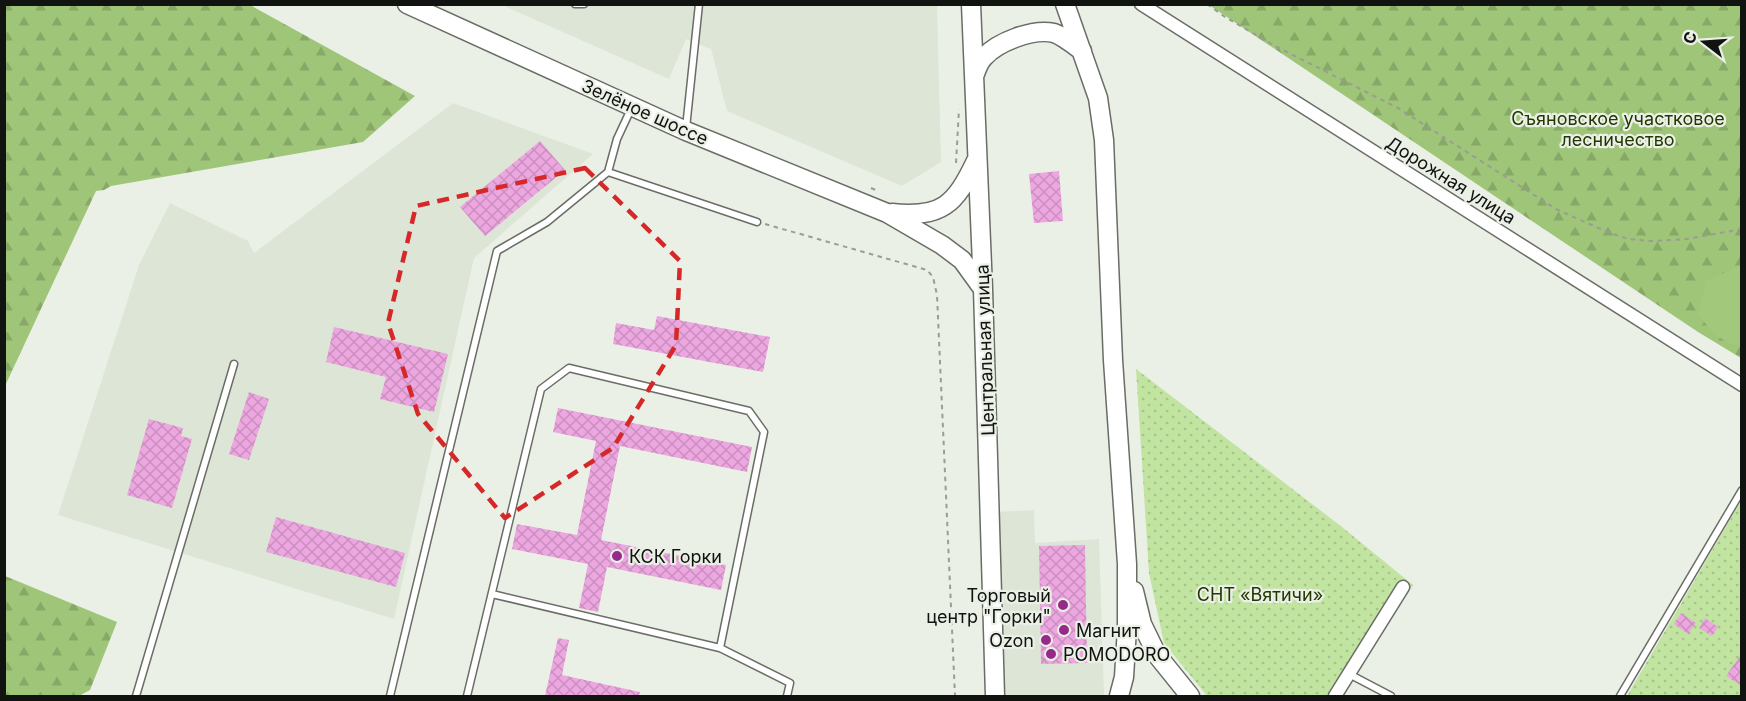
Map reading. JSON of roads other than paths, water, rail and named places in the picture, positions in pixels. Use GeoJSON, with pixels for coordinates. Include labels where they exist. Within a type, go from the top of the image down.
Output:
{"type":"FeatureCollection","features":[{"type":"Feature","properties":{"kind":"main road","name":"Зелёное шоссе"},"geometry":{"type":"LineString","coordinates":[[407,4],[686,131],[887,213]]}},
{"type":"Feature","properties":{"kind":"main road","name":"Центральная улица"},"geometry":{"type":"LineString","coordinates":[[971,4],[983,289],[995,696]]}},
{"type":"Feature","properties":{"kind":"main road"},"geometry":{"type":"LineString","coordinates":[[1065,4],[1098,98],[1104,140],[1113,360],[1127,564],[1127,628],[1124,677],[1119,696]]}},
{"type":"Feature","properties":{"kind":"main road"},"geometry":{"type":"LineString","coordinates":[[975,74],[984,57],[1020,35],[1054,33],[1082,51]]}},
{"type":"Feature","properties":{"kind":"main road"},"geometry":{"type":"LineString","coordinates":[[887,213],[928,214],[942,208],[954,198],[965,183],[978,156]]}},
{"type":"Feature","properties":{"kind":"main road"},"geometry":{"type":"LineString","coordinates":[[887,213],[942,245],[962,260],[983,289]]}},
{"type":"Feature","properties":{"kind":"main road"},"geometry":{"type":"LineString","coordinates":[[1127,564],[1142,624],[1157,655],[1190,696]]}},
{"type":"Feature","properties":{"kind":"street","name":"Дорожная улица"},"geometry":{"type":"LineString","coordinates":[[1141,4],[1742,385]]}},
{"type":"Feature","properties":{"kind":"street"},"geometry":{"type":"LineString","coordinates":[[1335,696],[1403,587]]}},
{"type":"Feature","properties":{"kind":"lane"},"geometry":{"type":"LineString","coordinates":[[576,4],[584,4]]}},
{"type":"Feature","properties":{"kind":"lane"},"geometry":{"type":"LineString","coordinates":[[686,131],[699,4]]}},
{"type":"Feature","properties":{"kind":"lane"},"geometry":{"type":"LineString","coordinates":[[390,696],[497,251],[546,222],[608,172],[617,139],[632,106]]}},
{"type":"Feature","properties":{"kind":"lane"},"geometry":{"type":"LineString","coordinates":[[608,172],[757,222]]}},
{"type":"Feature","properties":{"kind":"lane"},"geometry":{"type":"LineString","coordinates":[[136,696],[234,364]]}},
{"type":"Feature","properties":{"kind":"lane"},"geometry":{"type":"LineString","coordinates":[[467,696],[541,389],[569,369],[749,411],[764,432],[720,648]]}},
{"type":"Feature","properties":{"kind":"lane"},"geometry":{"type":"LineString","coordinates":[[1620,696],[1742,490]]}},
{"type":"Feature","properties":{"kind":"lane"},"geometry":{"type":"LineString","coordinates":[[492,594],[720,648],[790,683],[787,696]]}},
{"type":"Feature","properties":{"kind":"lane"},"geometry":{"type":"LineString","coordinates":[[1349,674],[1391,696]]}},
{"type":"Feature","properties":{"kind":"place","name":"КСК Горки"},"geometry":{"type":"Point","coordinates":[617,556]}},
{"type":"Feature","properties":{"kind":"place","name":"Торговый центр \"Горки\""},"geometry":{"type":"Point","coordinates":[1063,605]}},
{"type":"Feature","properties":{"kind":"place","name":"Магнит"},"geometry":{"type":"Point","coordinates":[1064,630]}},
{"type":"Feature","properties":{"kind":"place","name":"Ozon"},"geometry":{"type":"Point","coordinates":[1046,640]}},
{"type":"Feature","properties":{"kind":"place","name":"POMODORO"},"geometry":{"type":"Point","coordinates":[1051,654]}},
{"type":"Feature","properties":{"kind":"park label","name":"Съяновское участковое лесничество"},"geometry":{"type":"Point","coordinates":[1618,128]}},
{"type":"Feature","properties":{"kind":"park label","name":"СНТ «Вятичи»"},"geometry":{"type":"Point","coordinates":[1260,594]}}]}
